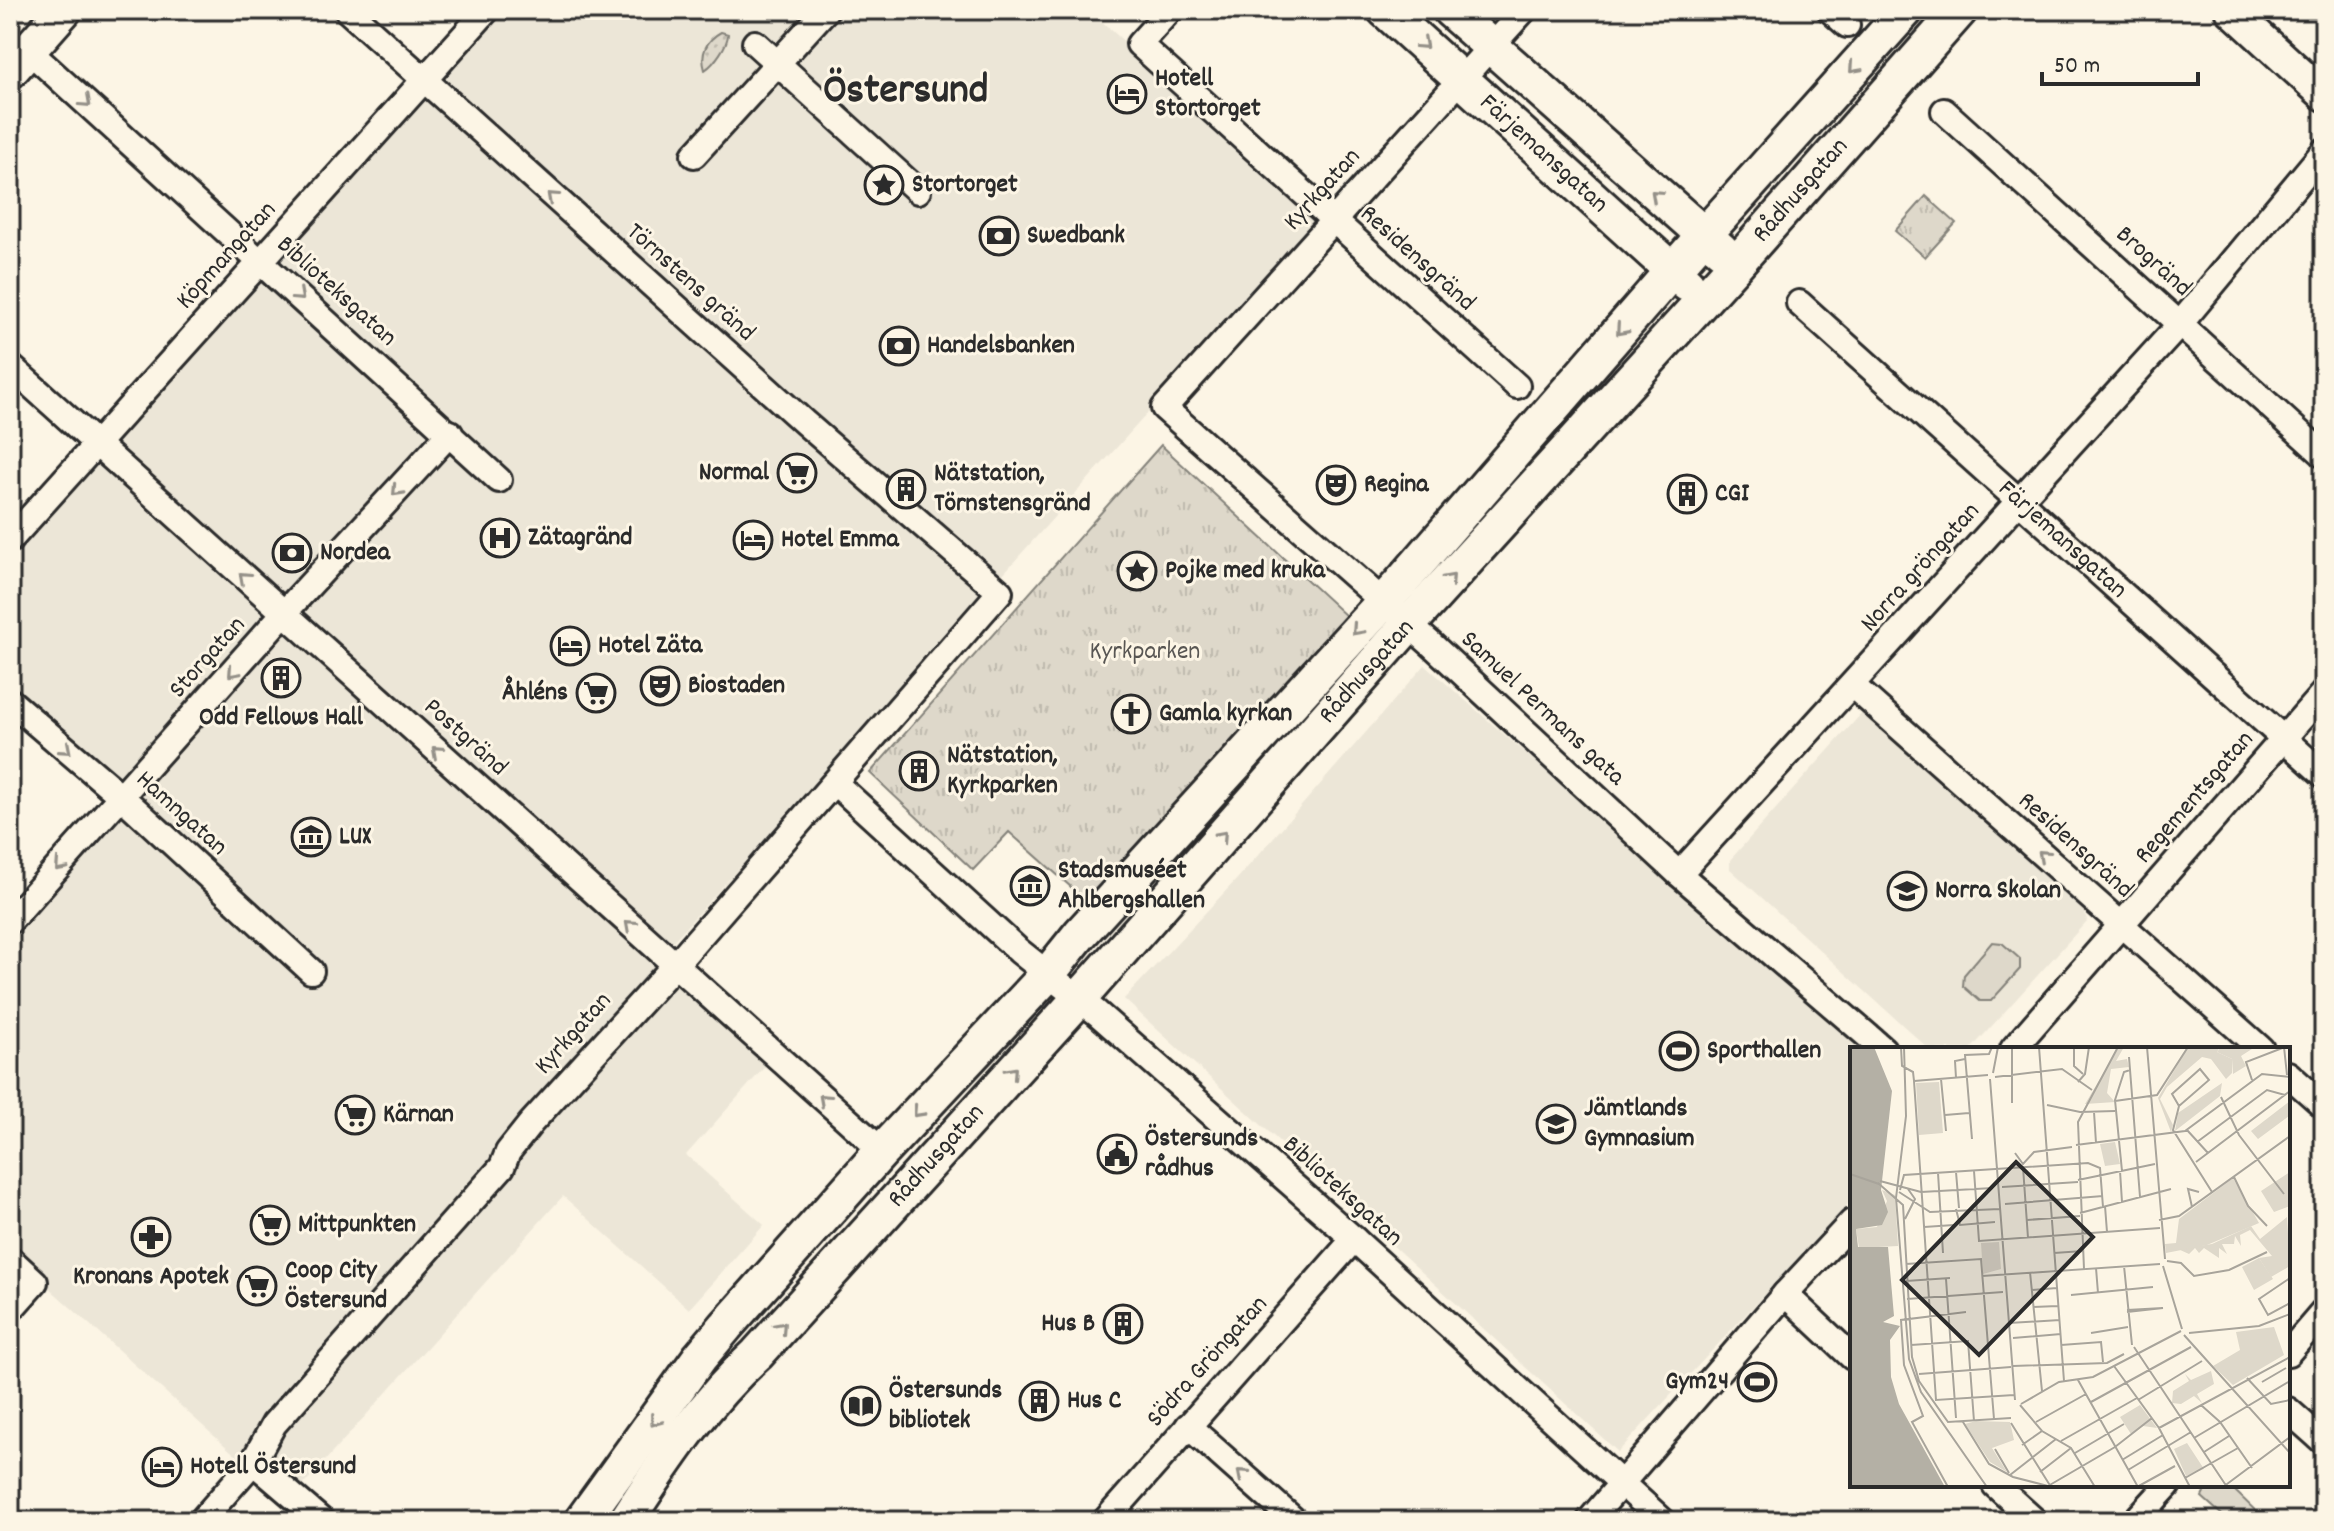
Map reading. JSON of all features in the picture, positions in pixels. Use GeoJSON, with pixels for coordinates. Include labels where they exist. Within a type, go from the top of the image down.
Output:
{"type":"FeatureCollection","features":[{"type":"Feature","properties":{"kind":"main road"},"geometry":{"type":"LineString","coordinates":[[19,60],[64,10]]}},
{"type":"Feature","properties":{"kind":"main road","name":"Färjemansgatan"},"geometry":{"type":"LineString","coordinates":[[1385,10],[1703,298]]}},
{"type":"Feature","properties":{"kind":"main road","name":"Färjemansgatan"},"geometry":{"type":"LineString","coordinates":[[1450,10],[1736,264]]}},
{"type":"Feature","properties":{"kind":"main road","name":"Rådhusgatan"},"geometry":{"type":"LineString","coordinates":[[582,1521],[700,1357],[882,1151],[1048,974],[1080,934],[1383,603],[1672,271],[1906,10]]}},
{"type":"Feature","properties":{"kind":"main road","name":"Rådhusgatan"},"geometry":{"type":"LineString","coordinates":[[626,1521],[670,1454],[726,1382],[757,1354],[1078,1000],[1408,625],[1736,264],[1960,10]]}},
{"type":"Feature","properties":{"kind":"street","name":"Törnstens gränd"},"geometry":{"type":"LineString","coordinates":[[347,10],[610,249],[1000,592]]}},
{"type":"Feature","properties":{"kind":"street","name":"Köpmangatan"},"geometry":{"type":"LineString","coordinates":[[10,540],[487,10]]}},
{"type":"Feature","properties":{"kind":"street"},"geometry":{"type":"LineString","coordinates":[[694,155],[826,10]]}},
{"type":"Feature","properties":{"kind":"street","name":"Residensgränd"},"geometry":{"type":"LineString","coordinates":[[1170,10],[1139,44],[1517,386]]}},
{"type":"Feature","properties":{"kind":"street","name":"Kyrkgatan"},"geometry":{"type":"LineString","coordinates":[[1164,408],[1524,10]]}},
{"type":"Feature","properties":{"kind":"street"},"geometry":{"type":"LineString","coordinates":[[2231,10],[2324,95]]}},
{"type":"Feature","properties":{"kind":"street"},"geometry":{"type":"LineString","coordinates":[[755,43],[918,191]]}},
{"type":"Feature","properties":{"kind":"street","name":"Biblioteksgatan"},"geometry":{"type":"LineString","coordinates":[[19,60],[260,260],[499,480]]}},
{"type":"Feature","properties":{"kind":"street","name":"Brogränd"},"geometry":{"type":"LineString","coordinates":[[1944,111],[2324,455]]}},
{"type":"Feature","properties":{"kind":"street","name":"Norra gröngatan"},"geometry":{"type":"LineString","coordinates":[[1679,874],[2180,324],[2324,151]]}},
{"type":"Feature","properties":{"kind":"street","name":"Färjemansgatan"},"geometry":{"type":"LineString","coordinates":[[1799,303],[2324,775]]}},
{"type":"Feature","properties":{"kind":"street","name":"Postgränd"},"geometry":{"type":"LineString","coordinates":[[10,366],[882,1151]]}},
{"type":"Feature","properties":{"kind":"street","name":"Samuel Permans gata"},"geometry":{"type":"LineString","coordinates":[[1164,408],[1408,625],[1679,874],[1881,1047]]}},
{"type":"Feature","properties":{"kind":"street","name":"Storgatan"},"geometry":{"type":"LineString","coordinates":[[10,921],[284,613],[450,433]]}},
{"type":"Feature","properties":{"kind":"street","name":"Kyrkgatan"},"geometry":{"type":"LineString","coordinates":[[201,1521],[253,1462],[282,1414],[502,1167],[508,1152],[531,1123],[675,965],[1000,592]]}},
{"type":"Feature","properties":{"kind":"street","name":"Residensgränd"},"geometry":{"type":"LineString","coordinates":[[1852,685],[2259,1047]]}},
{"type":"Feature","properties":{"kind":"street","name":"Regementsgatan"},"geometry":{"type":"LineString","coordinates":[[2015,1047],[2324,692]]}},
{"type":"Feature","properties":{"kind":"street","name":"Hamngatan"},"geometry":{"type":"LineString","coordinates":[[10,701],[122,797],[311,971]]}},
{"type":"Feature","properties":{"kind":"street","name":"Biblioteksgatan"},"geometry":{"type":"LineString","coordinates":[[835,783],[1008,941],[1097,1013],[1354,1239],[1663,1521]]}},
{"type":"Feature","properties":{"kind":"street"},"geometry":{"type":"LineString","coordinates":[[2290,1076],[2324,1106]]}},
{"type":"Feature","properties":{"kind":"street"},"geometry":{"type":"LineString","coordinates":[[1589,1521],[1785,1294],[1850,1224]]}},
{"type":"Feature","properties":{"kind":"street","name":"Södra Gröngatan"},"geometry":{"type":"LineString","coordinates":[[1105,1521],[1354,1239]]}},
{"type":"Feature","properties":{"kind":"street"},"geometry":{"type":"LineString","coordinates":[[10,1259],[35,1282],[10,1310]]}},
{"type":"Feature","properties":{"kind":"street"},"geometry":{"type":"LineString","coordinates":[[1785,1294],[1850,1355]]}},
{"type":"Feature","properties":{"kind":"street"},"geometry":{"type":"LineString","coordinates":[[2290,1351],[2324,1311]]}},
{"type":"Feature","properties":{"kind":"street"},"geometry":{"type":"LineString","coordinates":[[2290,1412],[2324,1442]]}},
{"type":"Feature","properties":{"kind":"street"},"geometry":{"type":"LineString","coordinates":[[1188,1426],[1295,1521]]}},
{"type":"Feature","properties":{"kind":"street"},"geometry":{"type":"LineString","coordinates":[[253,1462],[322,1521]]}},
{"type":"Feature","properties":{"kind":"street"},"geometry":{"type":"LineString","coordinates":[[1997,1487],[2035,1521]]}},
{"type":"Feature","properties":{"kind":"street"},"geometry":{"type":"LineString","coordinates":[[2135,1521],[2166,1487]]}},
{"type":"Feature","properties":{"kind":"shaded area"},"geometry":{"type":"Polygon","coordinates":[[[499,10],[1089,10],[1322,219],[658,958],[771,1060],[686,1155],[764,1225],[689,1309],[563,1196],[288,1502],[10,1253],[10,930],[127,799],[10,694],[10,555],[499,10]]]}},
{"type":"Feature","properties":{"kind":"shaded area","name":"Jämtlands Gymnasium"},"geometry":{"type":"Polygon","coordinates":[[[1425,665],[1861,1047],[1850,1047],[1850,1202],[1618,1452],[1124,999],[1238,878],[1425,665]]]}},
{"type":"Feature","properties":{"kind":"shaded area","name":"Norra Skolan"},"geometry":{"type":"Polygon","coordinates":[[[1862,713],[2085,912],[2087,921],[1973,1047],[1927,1047],[1730,869],[1730,860],[1862,713]]]}},
{"type":"Feature","properties":{"kind":"green space"},"geometry":{"type":"Polygon","coordinates":[[[721,32],[728,34],[726,43],[705,70],[703,58],[706,48],[711,39],[721,32]]]}},
{"type":"Feature","properties":{"kind":"green space"},"geometry":{"type":"Polygon","coordinates":[[[1926,196],[1956,223],[1925,257],[1895,231],[1926,196]]]}},
{"type":"Feature","properties":{"kind":"green space","name":"Kyrkparken"},"geometry":{"type":"Polygon","coordinates":[[[1161,445],[1346,616],[1089,903],[1009,832],[973,870],[870,773],[1161,445]]]}},
{"type":"Feature","properties":{"kind":"green space"},"geometry":{"type":"Polygon","coordinates":[[[1992,942],[2002,943],[2020,959],[2020,969],[1991,1001],[1980,1001],[1963,986],[1964,975],[1992,942]]]}},
{"type":"Feature","properties":{"kind":"green space"},"geometry":{"type":"Polygon","coordinates":[[[2207,1487],[2231,1487],[2262,1517],[2259,1521],[2229,1521],[2202,1497],[2207,1487]]]}},
{"type":"Feature","properties":{"kind":"place","name":"Hotell Stortorget"},"geometry":{"type":"Point","coordinates":[1127,94]}},
{"type":"Feature","properties":{"kind":"place","name":"Stortorget"},"geometry":{"type":"Point","coordinates":[884,185]}},
{"type":"Feature","properties":{"kind":"place","name":"Swedbank"},"geometry":{"type":"Point","coordinates":[999,236]}},
{"type":"Feature","properties":{"kind":"place","name":"Handelsbanken"},"geometry":{"type":"Point","coordinates":[899,346]}},
{"type":"Feature","properties":{"kind":"place","name":"Normal"},"geometry":{"type":"Point","coordinates":[797,473]}},
{"type":"Feature","properties":{"kind":"place","name":"Regina"},"geometry":{"type":"Point","coordinates":[1336,485]}},
{"type":"Feature","properties":{"kind":"place","name":"Nätstation, Törnstensgränd"},"geometry":{"type":"Point","coordinates":[906,489]}},
{"type":"Feature","properties":{"kind":"place","name":"CGI"},"geometry":{"type":"Point","coordinates":[1687,494]}},
{"type":"Feature","properties":{"kind":"place","name":"Zätagränd"},"geometry":{"type":"Point","coordinates":[500,538]}},
{"type":"Feature","properties":{"kind":"place","name":"Hotel Emma"},"geometry":{"type":"Point","coordinates":[753,540]}},
{"type":"Feature","properties":{"kind":"place","name":"Nordea"},"geometry":{"type":"Point","coordinates":[292,553]}},
{"type":"Feature","properties":{"kind":"place","name":"Pojke med kruka"},"geometry":{"type":"Point","coordinates":[1137,571]}},
{"type":"Feature","properties":{"kind":"place","name":"Hotel Zäta"},"geometry":{"type":"Point","coordinates":[570,646]}},
{"type":"Feature","properties":{"kind":"place","name":"Odd Fellows Hall"},"geometry":{"type":"Point","coordinates":[281,678]}},
{"type":"Feature","properties":{"kind":"place","name":"Biostaden"},"geometry":{"type":"Point","coordinates":[660,686]}},
{"type":"Feature","properties":{"kind":"place","name":"Åhléns"},"geometry":{"type":"Point","coordinates":[596,693]}},
{"type":"Feature","properties":{"kind":"place","name":"Gamla kyrkan"},"geometry":{"type":"Point","coordinates":[1131,714]}},
{"type":"Feature","properties":{"kind":"place","name":"Nätstation, Kyrkparken"},"geometry":{"type":"Point","coordinates":[919,771]}},
{"type":"Feature","properties":{"kind":"place","name":"LUX"},"geometry":{"type":"Point","coordinates":[311,837]}},
{"type":"Feature","properties":{"kind":"place","name":"Stadsmuséet Ahlbergshallen"},"geometry":{"type":"Point","coordinates":[1030,886]}},
{"type":"Feature","properties":{"kind":"place","name":"Norra Skolan"},"geometry":{"type":"Point","coordinates":[1907,891]}},
{"type":"Feature","properties":{"kind":"place","name":"Sporthallen"},"geometry":{"type":"Point","coordinates":[1679,1051]}},
{"type":"Feature","properties":{"kind":"place","name":"Kärnan"},"geometry":{"type":"Point","coordinates":[355,1115]}},
{"type":"Feature","properties":{"kind":"place","name":"Jämtlands Gymnasium"},"geometry":{"type":"Point","coordinates":[1556,1124]}},
{"type":"Feature","properties":{"kind":"place","name":"Östersunds rådhus"},"geometry":{"type":"Point","coordinates":[1117,1154]}},
{"type":"Feature","properties":{"kind":"place","name":"Mittpunkten"},"geometry":{"type":"Point","coordinates":[270,1225]}},
{"type":"Feature","properties":{"kind":"place","name":"Kronans Apotek"},"geometry":{"type":"Point","coordinates":[151,1237]}},
{"type":"Feature","properties":{"kind":"place","name":"Coop City Östersund"},"geometry":{"type":"Point","coordinates":[257,1286]}},
{"type":"Feature","properties":{"kind":"place","name":"Hus B"},"geometry":{"type":"Point","coordinates":[1123,1324]}},
{"type":"Feature","properties":{"kind":"place","name":"Gym24"},"geometry":{"type":"Point","coordinates":[1757,1382]}},
{"type":"Feature","properties":{"kind":"place","name":"Hus C"},"geometry":{"type":"Point","coordinates":[1039,1401]}},
{"type":"Feature","properties":{"kind":"place","name":"Östersunds bibliotek"},"geometry":{"type":"Point","coordinates":[861,1406]}},
{"type":"Feature","properties":{"kind":"place","name":"Hotell Östersund"},"geometry":{"type":"Point","coordinates":[162,1467]}},
{"type":"Feature","properties":{"kind":"district","name":"Östersund"},"geometry":{"type":"Point","coordinates":[906,93]}}]}
